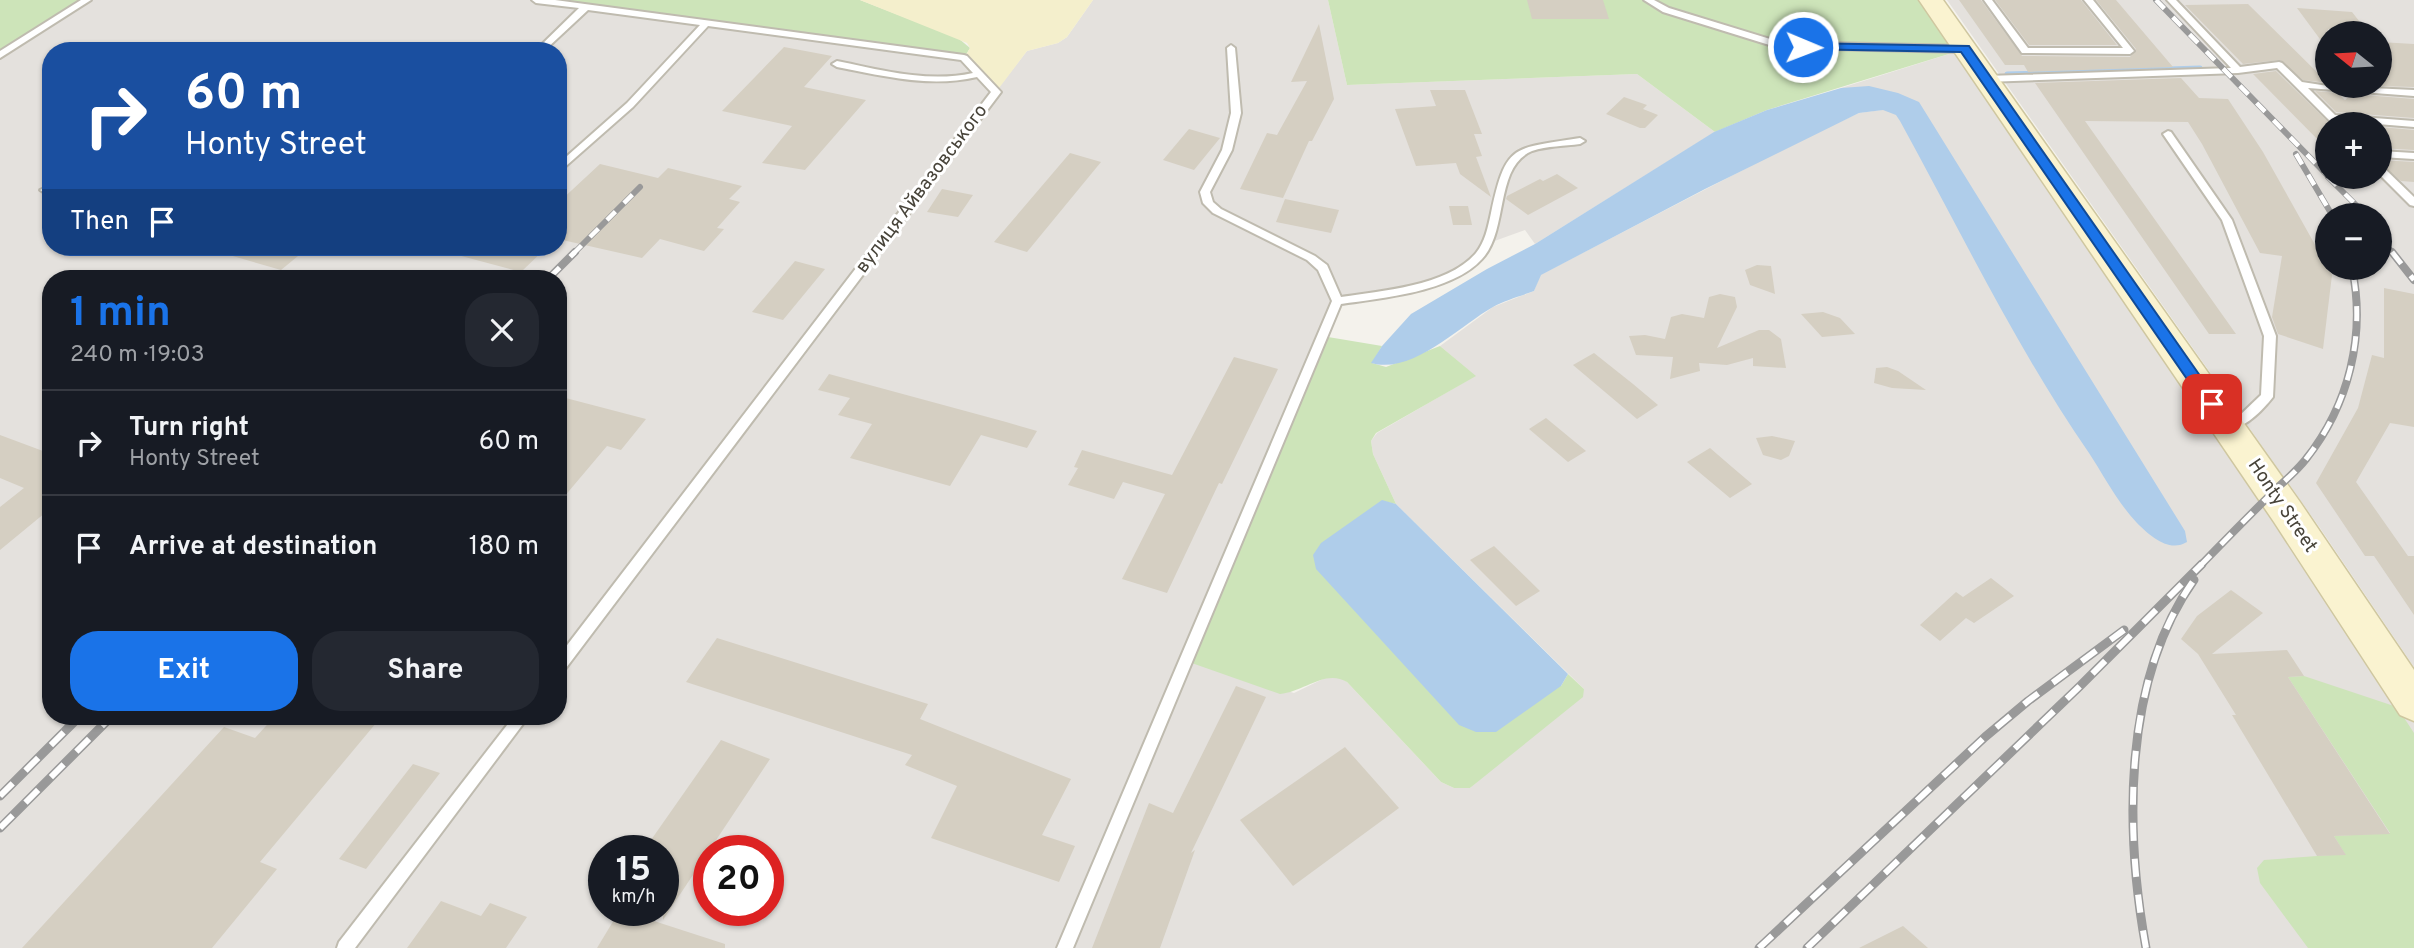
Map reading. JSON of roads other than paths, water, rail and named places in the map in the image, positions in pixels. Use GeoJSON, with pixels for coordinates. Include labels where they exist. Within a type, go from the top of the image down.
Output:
{"type":"FeatureCollection","features":[{"type":"Feature","properties":{"kind":"street","name":"Honty Street"},"geometry":{"type":"LineString","coordinates":[[1931,0],[2227,426],[2414,703]]}},
{"type":"Feature","properties":{"kind":"lane"},"geometry":{"type":"LineString","coordinates":[[0,55],[87,0]]}},
{"type":"Feature","properties":{"kind":"lane","name":"вулиця Айвазовського"},"geometry":{"type":"LineString","coordinates":[[536,0],[964,58],[996,92],[567,656]]}},
{"type":"Feature","properties":{"kind":"lane"},"geometry":{"type":"LineString","coordinates":[[1648,0],[1666,10],[1779,45],[1965,49]]}},
{"type":"Feature","properties":{"kind":"lane"},"geometry":{"type":"LineString","coordinates":[[1988,0],[2025,51],[2130,51],[2088,0]]}},
{"type":"Feature","properties":{"kind":"lane"},"geometry":{"type":"LineString","coordinates":[[2171,0],[2238,70]]}},
{"type":"Feature","properties":{"kind":"lane"},"geometry":{"type":"LineString","coordinates":[[549,42],[586,7]]}},
{"type":"Feature","properties":{"kind":"lane"},"geometry":{"type":"LineString","coordinates":[[567,162],[630,105],[706,23]]}},
{"type":"Feature","properties":{"kind":"lane"},"geometry":{"type":"LineString","coordinates":[[1065,948],[1337,301],[1323,268],[1311,258],[1217,211],[1208,203],[1205,192],[1227,150],[1236,113],[1231,48]]}},
{"type":"Feature","properties":{"kind":"lane"},"geometry":{"type":"LineString","coordinates":[[837,64],[923,80],[961,79],[979,74]]}},
{"type":"Feature","properties":{"kind":"lane"},"geometry":{"type":"LineString","coordinates":[[1986,79],[2238,70],[2279,65],[2326,112]]}},
{"type":"Feature","properties":{"kind":"lane"},"geometry":{"type":"LineString","coordinates":[[2299,85],[2414,93]]}},
{"type":"Feature","properties":{"kind":"lane"},"geometry":{"type":"LineString","coordinates":[[2392,123],[2414,124]]}},
{"type":"Feature","properties":{"kind":"lane"},"geometry":{"type":"LineString","coordinates":[[2168,134],[2227,220],[2270,337],[2267,397],[2243,419],[2227,426]]}},
{"type":"Feature","properties":{"kind":"lane"},"geometry":{"type":"LineString","coordinates":[[1337,301],[1427,284],[1446,278],[1469,264],[1479,256],[1492,235],[1505,170],[1512,159],[1527,150],[1580,141]]}},
{"type":"Feature","properties":{"kind":"lane"},"geometry":{"type":"LineString","coordinates":[[2392,155],[2414,156]]}},
{"type":"Feature","properties":{"kind":"lane"},"geometry":{"type":"LineString","coordinates":[[2392,181],[2414,203]]}},
{"type":"Feature","properties":{"kind":"lane"},"geometry":{"type":"LineString","coordinates":[[2398,187],[2414,188]]}},
{"type":"Feature","properties":{"kind":"lane"},"geometry":{"type":"LineString","coordinates":[[345,948],[515,725]]}},
{"type":"Feature","properties":{"kind":"water"},"geometry":{"type":"Polygon","coordinates":[[[1869,86],[1898,93],[1919,102],[2185,531],[2187,542],[2173,545],[2154,538],[2137,523],[2117,498],[2014,332],[1900,121],[1896,115],[1883,110],[1859,113],[1705,189],[1541,275],[1534,291],[1493,307],[1419,356],[1387,365],[1371,363],[1382,346],[1411,314],[1535,244],[1714,132],[1767,110],[1841,88],[1869,86]]]}},
{"type":"Feature","properties":{"kind":"water"},"geometry":{"type":"Polygon","coordinates":[[[1382,500],[1396,504],[1568,674],[1561,686],[1496,732],[1476,732],[1459,725],[1316,569],[1313,555],[1321,543],[1382,500]]]}},
{"type":"Feature","properties":{"kind":"waterway"},"geometry":{"type":"LineString","coordinates":[[2007,74],[2200,68]]}},
{"type":"Feature","properties":{"kind":"railway"},"geometry":{"type":"LineString","coordinates":[[2156,0],[2315,163]]}},
{"type":"Feature","properties":{"kind":"railway"},"geometry":{"type":"LineString","coordinates":[[2296,154],[2325,203]]}},
{"type":"Feature","properties":{"kind":"railway"},"geometry":{"type":"LineString","coordinates":[[557,270],[640,187]]}},
{"type":"Feature","properties":{"kind":"railway"},"geometry":{"type":"LineString","coordinates":[[2340,189],[2354,203]]}},
{"type":"Feature","properties":{"kind":"railway"},"geometry":{"type":"LineString","coordinates":[[2392,252],[2414,280]]}},
{"type":"Feature","properties":{"kind":"railway"},"geometry":{"type":"LineString","coordinates":[[2200,566],[2302,464],[2333,416],[2343,393],[2355,344],[2357,319],[2354,280]]}},
{"type":"Feature","properties":{"kind":"railway"},"geometry":{"type":"LineString","coordinates":[[1807,948],[2079,687],[2200,566]]}},
{"type":"Feature","properties":{"kind":"railway"},"geometry":{"type":"LineString","coordinates":[[2146,948],[2135,856],[2135,758],[2142,710],[2153,664],[2170,620],[2194,580]]}},
{"type":"Feature","properties":{"kind":"railway"},"geometry":{"type":"LineString","coordinates":[[1759,948],[1985,737],[2028,701],[2124,630]]}},
{"type":"Feature","properties":{"kind":"railway"},"geometry":{"type":"LineString","coordinates":[[0,796],[71,725]]}},
{"type":"Feature","properties":{"kind":"railway"},"geometry":{"type":"LineString","coordinates":[[0,828],[103,725]]}}]}
